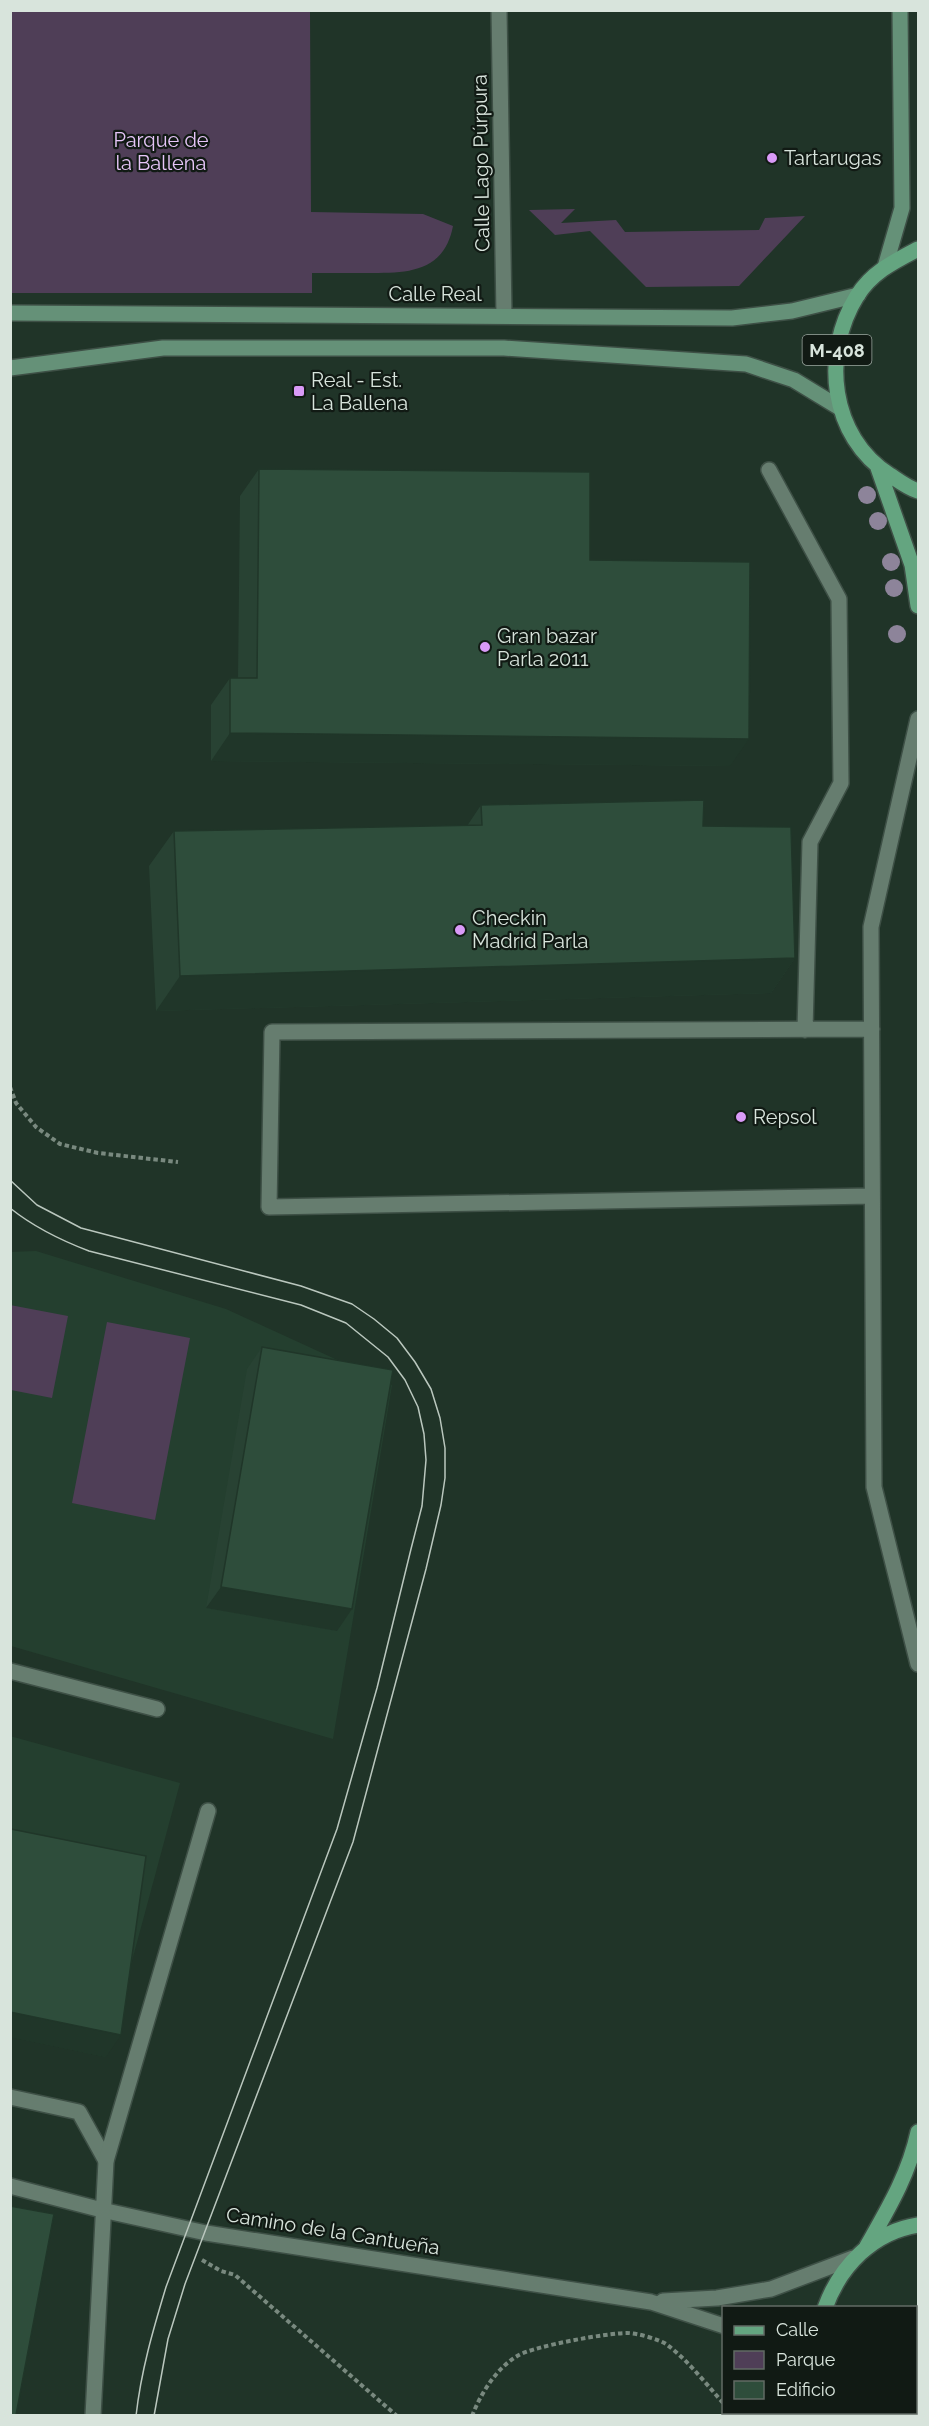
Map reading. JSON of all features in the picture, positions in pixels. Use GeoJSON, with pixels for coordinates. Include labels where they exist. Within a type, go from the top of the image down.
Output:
{"type":"FeatureCollection","features":[{"type":"Feature","properties":{"kind":"main road","name":"M-408"},"geometry":{"type":"LineString","coordinates":[[918,249],[885,267],[858,295],[840,331],[834,370],[840,408],[855,441],[878,468],[918,491]]}},
{"type":"Feature","properties":{"kind":"main road","name":"M-408"},"geometry":{"type":"LineString","coordinates":[[878,468],[912,565],[918,606]]}},
{"type":"Feature","properties":{"kind":"main road"},"geometry":{"type":"LineString","coordinates":[[866,2247],[896,2197],[915,2148],[918,2132]]}},
{"type":"Feature","properties":{"kind":"main road"},"geometry":{"type":"LineString","coordinates":[[825,2306],[832,2288],[853,2258],[866,2247],[904,2227],[918,2225]]}},
{"type":"Feature","properties":{"kind":"street","name":"Calle Lago Púrpura"},"geometry":{"type":"LineString","coordinates":[[499,10],[504,315]]}},
{"type":"Feature","properties":{"kind":"street"},"geometry":{"type":"LineString","coordinates":[[885,267],[902,208],[900,10]]}},
{"type":"Feature","properties":{"kind":"street","name":"Calle Real"},"geometry":{"type":"LineString","coordinates":[[10,314],[732,318],[792,311],[858,295]]}},
{"type":"Feature","properties":{"kind":"street"},"geometry":{"type":"LineString","coordinates":[[10,368],[163,348],[504,348],[746,364],[794,380],[840,408]]}},
{"type":"Feature","properties":{"kind":"street"},"geometry":{"type":"LineString","coordinates":[[770,470],[839,599],[841,783],[810,842],[805,1029]]}},
{"type":"Feature","properties":{"kind":"street"},"geometry":{"type":"LineString","coordinates":[[918,719],[870,927],[874,1487],[918,1664]]}},
{"type":"Feature","properties":{"kind":"street"},"geometry":{"type":"LineString","coordinates":[[872,1029],[272,1032],[269,1207],[872,1196]]}},
{"type":"Feature","properties":{"kind":"street"},"geometry":{"type":"LineString","coordinates":[[10,1671],[157,1709]]}},
{"type":"Feature","properties":{"kind":"street"},"geometry":{"type":"LineString","coordinates":[[93,2415],[106,2161],[208,1811]]}},
{"type":"Feature","properties":{"kind":"street"},"geometry":{"type":"LineString","coordinates":[[10,2097],[79,2112],[106,2161]]}},
{"type":"Feature","properties":{"kind":"street","name":"Camino de la Cantueña"},"geometry":{"type":"LineString","coordinates":[[10,2186],[102,2210],[206,2233],[651,2302],[722,2326]]}},
{"type":"Feature","properties":{"kind":"street","name":"Camino de la Cantueña"},"geometry":{"type":"LineString","coordinates":[[651,2302],[717,2298],[771,2289],[853,2258]]}},
{"type":"Feature","properties":{"kind":"path"},"geometry":{"type":"LineString","coordinates":[[10,1087],[16,1103],[36,1126],[60,1144],[98,1153],[178,1162]]}},
{"type":"Feature","properties":{"kind":"path"},"geometry":{"type":"LineString","coordinates":[[196,2256],[221,2271],[235,2275],[397,2415]]}},
{"type":"Feature","properties":{"kind":"path"},"geometry":{"type":"LineString","coordinates":[[472,2415],[479,2398],[499,2372],[520,2355],[572,2341],[628,2333],[665,2343],[698,2375],[722,2403]]}},
{"type":"Feature","properties":{"kind":"shaded area"},"geometry":{"type":"Polygon","coordinates":[[[36,1251],[226,1309],[392,1385],[333,1739],[11,1646],[10,1252],[36,1251]]]}},
{"type":"Feature","properties":{"kind":"shaded area"},"geometry":{"type":"Polygon","coordinates":[[[10,1736],[180,1783],[106,2057],[11,2037],[10,1736]]]}},
{"type":"Feature","properties":{"kind":"green space","name":"Parque de la Ballena"},"geometry":{"type":"Polygon","coordinates":[[[10,11],[310,11],[311,212],[423,214],[453,226],[448,242],[432,262],[410,271],[312,273],[312,293],[11,293],[10,11]]]}},
{"type":"Feature","properties":{"kind":"green space"},"geometry":{"type":"Polygon","coordinates":[[[575,209],[561,223],[616,220],[625,232],[759,230],[765,218],[805,216],[739,286],[646,287],[590,231],[555,235],[529,210],[575,209]]]}},
{"type":"Feature","properties":{"kind":"green space"},"geometry":{"type":"Polygon","coordinates":[[[10,1305],[68,1316],[52,1398],[11,1390],[10,1305]]]}},
{"type":"Feature","properties":{"kind":"green space"},"geometry":{"type":"Polygon","coordinates":[[[107,1322],[190,1338],[155,1520],[72,1503],[107,1322]]]}},
{"type":"Feature","properties":{"kind":"building","name":"Gran bazar Parla 2011"},"geometry":{"type":"Polygon","coordinates":[[[259,469],[590,472],[590,560],[750,562],[749,739],[230,733],[230,678],[257,678],[259,469]]]}},
{"type":"Feature","properties":{"kind":"building","name":"Checkin Madrid Parla"},"geometry":{"type":"Polygon","coordinates":[[[704,800],[703,826],[791,827],[795,958],[180,976],[174,831],[482,825],[481,805],[704,800]]]}},
{"type":"Feature","properties":{"kind":"building"},"geometry":{"type":"Polygon","coordinates":[[[262,1347],[393,1370],[352,1609],[221,1587],[262,1347]]]}},
{"type":"Feature","properties":{"kind":"building"},"geometry":{"type":"Polygon","coordinates":[[[11,1829],[146,1856],[121,2035],[10,2012],[11,1829]]]}},
{"type":"Feature","properties":{"kind":"building"},"geometry":{"type":"Polygon","coordinates":[[[10,2206],[54,2214],[16,2415],[10,2415],[10,2206]]]}},
{"type":"Feature","properties":{"kind":"tram line"},"geometry":{"type":"LineString","coordinates":[[10,1180],[37,1205],[81,1228],[301,1286],[352,1304],[397,1338],[415,1362],[431,1389],[440,1418],[445,1448],[445,1478],[441,1505],[353,1842],[185,2284],[168,2339],[154,2416]]}},
{"type":"Feature","properties":{"kind":"tram line"},"geometry":{"type":"LineString","coordinates":[[10,1208],[48,1233],[89,1251],[301,1305],[346,1323],[388,1357],[405,1380],[418,1407],[424,1434],[426,1460],[422,1506],[377,1688],[337,1829],[166,2287],[144,2367],[136,2416]]}},
{"type":"Feature","properties":{"kind":"place","name":"Tartarugas"},"geometry":{"type":"Point","coordinates":[772,158]}},
{"type":"Feature","properties":{"kind":"place","name":"Real - Est. La Ballena"},"geometry":{"type":"Point","coordinates":[299,391]}},
{"type":"Feature","properties":{"kind":"place","name":"Gran bazar Parla 2011"},"geometry":{"type":"Point","coordinates":[485,647]}},
{"type":"Feature","properties":{"kind":"place","name":"Checkin Madrid Parla"},"geometry":{"type":"Point","coordinates":[460,930]}},
{"type":"Feature","properties":{"kind":"place","name":"Repsol"},"geometry":{"type":"Point","coordinates":[741,1117]}}]}
